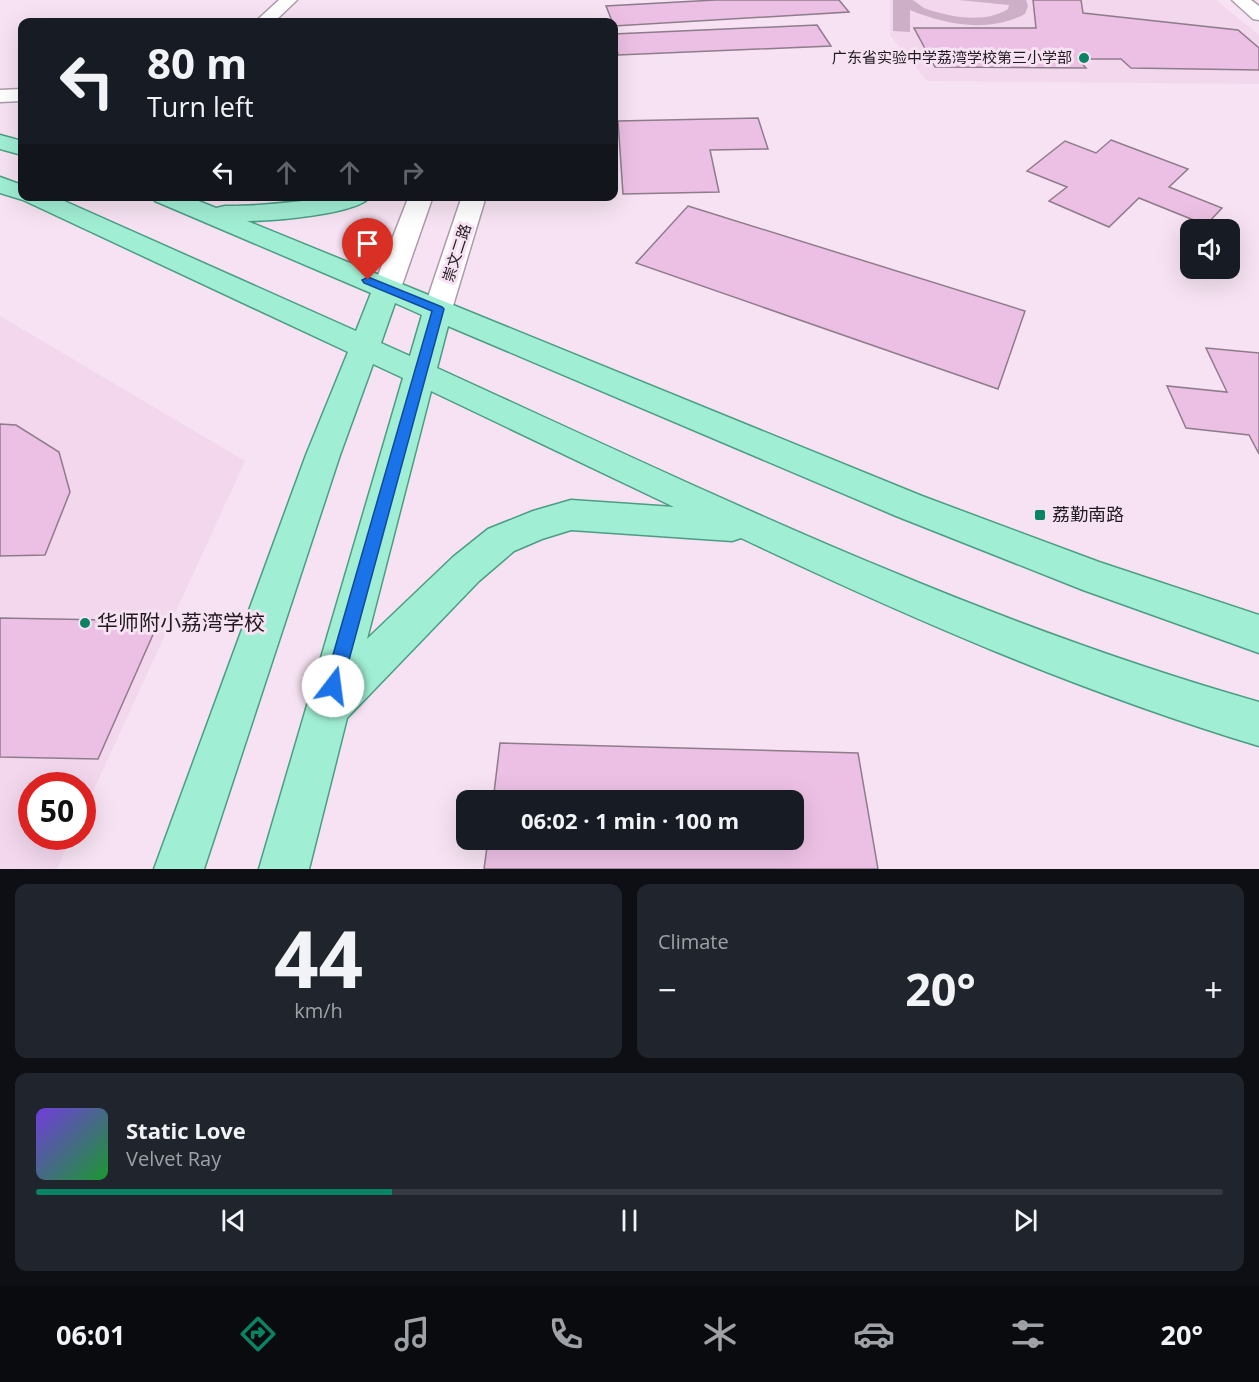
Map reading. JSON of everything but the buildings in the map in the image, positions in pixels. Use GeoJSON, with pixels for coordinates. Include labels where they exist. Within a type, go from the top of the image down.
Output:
{"type":"FeatureCollection","features":[{"type":"Feature","properties":{"kind":"main road"},"geometry":{"type":"LineString","coordinates":[[0,142],[18,147]]}},
{"type":"Feature","properties":{"kind":"main road"},"geometry":{"type":"LineString","coordinates":[[0,184],[18,191]]}},
{"type":"Feature","properties":{"kind":"main road"},"geometry":{"type":"LineString","coordinates":[[43,201],[752,527],[934,608],[1058,659],[1193,706],[1259,724]]}},
{"type":"Feature","properties":{"kind":"main road"},"geometry":{"type":"LineString","coordinates":[[177,201],[919,510],[1097,578],[1259,633]]}},
{"type":"Feature","properties":{"kind":"main road"},"geometry":{"type":"LineString","coordinates":[[202,212],[272,215],[322,207],[342,201]]}},
{"type":"Feature","properties":{"kind":"main road"},"geometry":{"type":"LineString","coordinates":[[179,869],[323,455],[387,288]]}},
{"type":"Feature","properties":{"kind":"main road"},"geometry":{"type":"LineString","coordinates":[[284,869],[438,309]]}},
{"type":"Feature","properties":{"kind":"main road"},"geometry":{"type":"LineString","coordinates":[[327,708],[466,569],[501,540],[532,526],[571,515],[752,527]]}},
{"type":"Feature","properties":{"kind":"street"},"geometry":{"type":"LineString","coordinates":[[269,18],[289,0]]}},
{"type":"Feature","properties":{"kind":"street"},"geometry":{"type":"LineString","coordinates":[[1240,0],[1259,15]]}},
{"type":"Feature","properties":{"kind":"street"},"geometry":{"type":"LineString","coordinates":[[0,96],[18,94]]}},
{"type":"Feature","properties":{"kind":"street"},"geometry":{"type":"LineString","coordinates":[[387,288],[419,201]]}},
{"type":"Feature","properties":{"kind":"street","name":"崇文二路"},"geometry":{"type":"LineString","coordinates":[[438,309],[472,201]]}},
{"type":"Feature","properties":{"kind":"shaded area","name":"广东省实验中学荔湾学校第三小学部"},"geometry":{"type":"Polygon","coordinates":[[[890,0],[1216,0],[1259,35],[1259,84],[927,81],[890,35],[890,0]]]}},
{"type":"Feature","properties":{"kind":"shaded area"},"geometry":{"type":"Polygon","coordinates":[[[893,0],[912,0],[924,8],[966,18],[999,14],[1008,9],[1009,5],[959,0],[1026,0],[1028,6],[1025,14],[1011,20],[982,25],[938,20],[910,10],[910,32],[893,31],[893,0]]]}},
{"type":"Feature","properties":{"kind":"shaded area","name":"华师附小荔湾学校"},"geometry":{"type":"Polygon","coordinates":[[[0,316],[245,461],[96,785],[96,772],[18,772],[18,850],[65,850],[57,869],[0,869],[0,316]]]}},
{"type":"Feature","properties":{"kind":"place","name":"广东省实验中学荔湾学校第三小学部"},"geometry":{"type":"Point","coordinates":[1084,58]}},
{"type":"Feature","properties":{"kind":"place","name":"荔勤南路"},"geometry":{"type":"Point","coordinates":[1040,515]}},
{"type":"Feature","properties":{"kind":"place","name":"华师附小荔湾学校"},"geometry":{"type":"Point","coordinates":[85,623]}},
{"type":"Feature","properties":{"kind":"route"},"geometry":{"type":"LineString","coordinates":[[333,686],[438,309],[368,280]]}}]}
